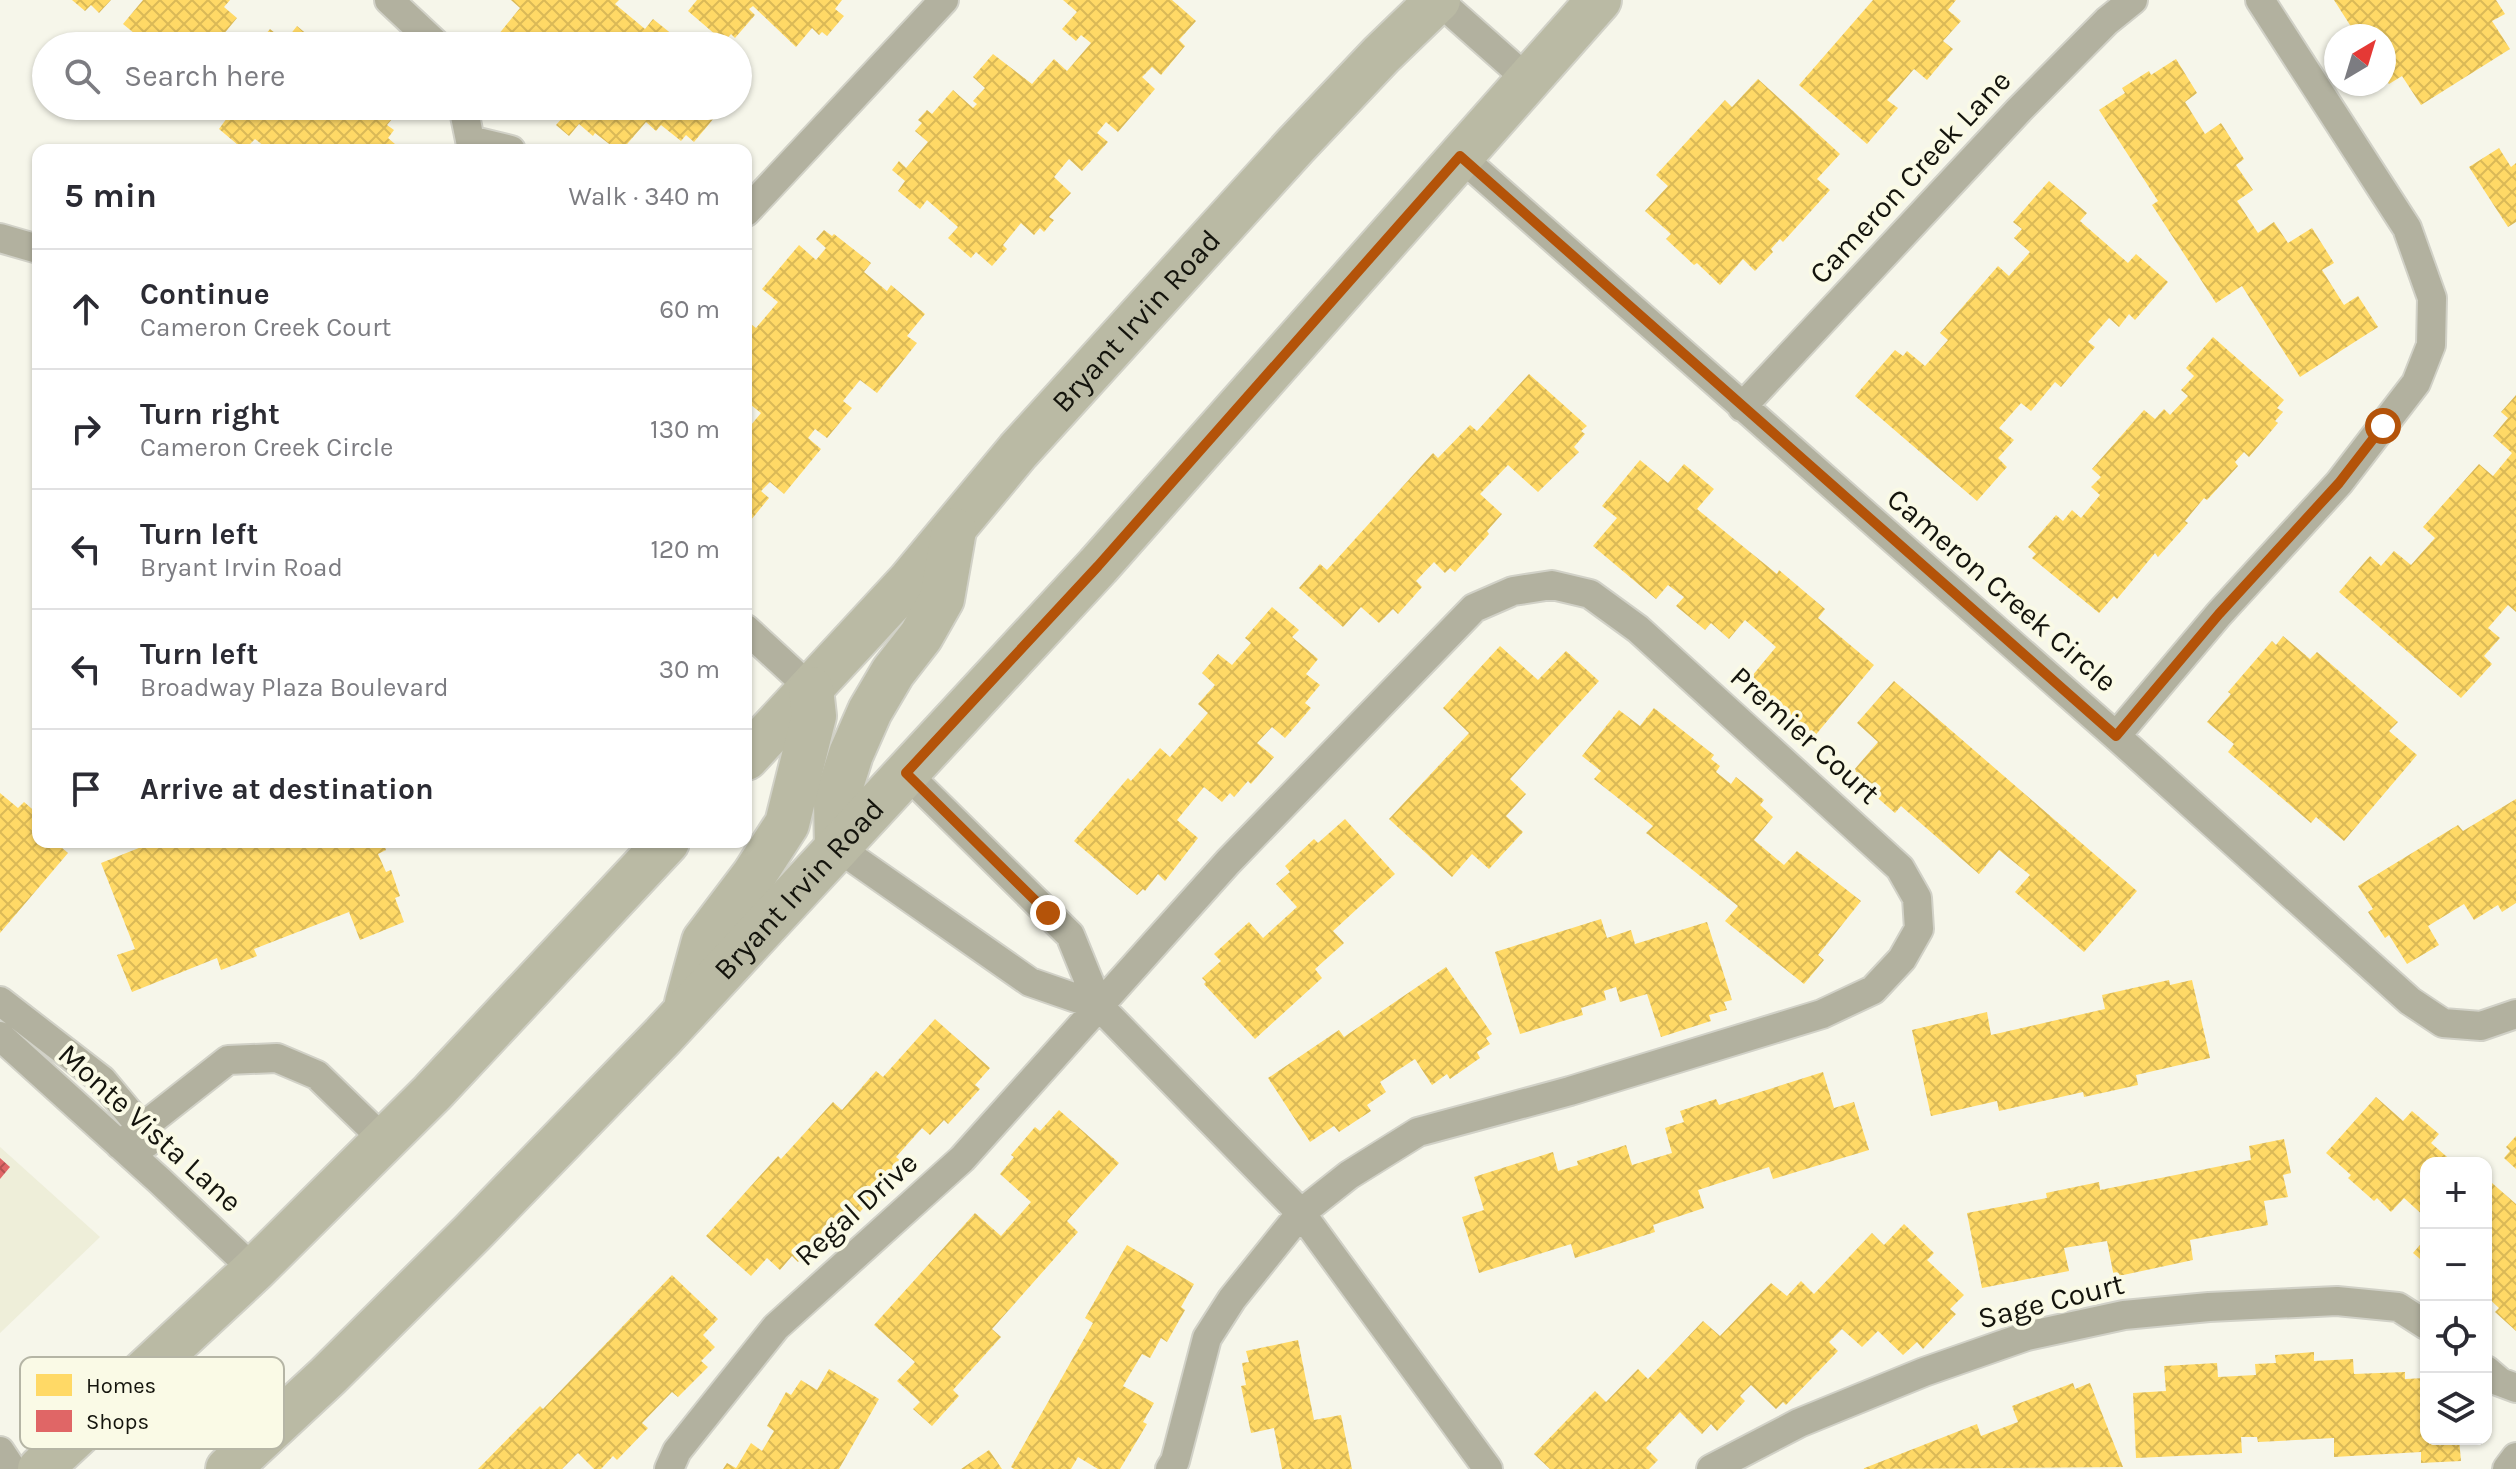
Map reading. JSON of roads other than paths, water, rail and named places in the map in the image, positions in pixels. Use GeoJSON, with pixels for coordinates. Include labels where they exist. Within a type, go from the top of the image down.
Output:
{"type":"FeatureCollection","features":[{"type":"Feature","properties":{"kind":"main road","name":"Bryant Irvin Road"},"geometry":{"type":"LineString","coordinates":[[752,752],[909,582],[1018,451],[1295,146],[1438,0]]}},
{"type":"Feature","properties":{"kind":"main road","name":"Bryant Irvin Road"},"geometry":{"type":"LineString","coordinates":[[284,1417],[472,1233],[684,1013],[1098,566],[1591,3]]}},
{"type":"Feature","properties":{"kind":"main road"},"geometry":{"type":"LineString","coordinates":[[837,847],[836,802],[851,754],[870,711],[942,599],[955,527]]}},
{"type":"Feature","properties":{"kind":"main road"},"geometry":{"type":"LineString","coordinates":[[684,1013],[704,941],[754,875],[787,824],[814,716],[811,689]]}},
{"type":"Feature","properties":{"kind":"main road"},"geometry":{"type":"LineString","coordinates":[[160,1357],[254,1270],[384,1140],[661,848]]}},
{"type":"Feature","properties":{"kind":"main road"},"geometry":{"type":"LineString","coordinates":[[40,1469],[62,1449]]}},
{"type":"Feature","properties":{"kind":"main road","name":"Bryant Irvin Road"},"geometry":{"type":"LineString","coordinates":[[228,1469],[250,1449]]}},
{"type":"Feature","properties":{"kind":"lane"},"geometry":{"type":"LineString","coordinates":[[389,0],[423,32]]}},
{"type":"Feature","properties":{"kind":"lane"},"geometry":{"type":"LineString","coordinates":[[752,206],[944,0]]}},
{"type":"Feature","properties":{"kind":"lane"},"geometry":{"type":"LineString","coordinates":[[1438,0],[1527,79]]}},
{"type":"Feature","properties":{"kind":"lane","name":"Cameron Creek Lane"},"geometry":{"type":"LineString","coordinates":[[1742,407],[2019,110],[2107,21],[2133,0]]}},
{"type":"Feature","properties":{"kind":"lane"},"geometry":{"type":"LineString","coordinates":[[2116,736],[2219,614],[2339,483],[2416,383],[2431,345],[2432,298],[2407,228],[2260,0]]}},
{"type":"Feature","properties":{"kind":"lane"},"geometry":{"type":"LineString","coordinates":[[466,120],[471,144]]}},
{"type":"Feature","properties":{"kind":"lane","name":"Cameron Creek Circle"},"geometry":{"type":"LineString","coordinates":[[1460,156],[2116,736],[2410,1001],[2443,1023],[2481,1026],[2516,1014]]}},
{"type":"Feature","properties":{"kind":"lane"},"geometry":{"type":"LineString","coordinates":[[0,238],[32,247]]}},
{"type":"Feature","properties":{"kind":"lane","name":"Premier Court"},"geometry":{"type":"LineString","coordinates":[[1099,1006],[1228,862],[1474,608],[1513,591],[1552,585],[1590,594],[1638,629],[1900,868],[1917,898],[1919,929],[1902,959],[1873,990],[1822,1014],[1570,1091],[1418,1132],[1349,1175],[1301,1213]]}},
{"type":"Feature","properties":{"kind":"lane"},"geometry":{"type":"LineString","coordinates":[[752,635],[811,689]]}},
{"type":"Feature","properties":{"kind":"lane"},"geometry":{"type":"LineString","coordinates":[[906,773],[1070,935],[1099,1006],[1301,1213],[1488,1469]]}},
{"type":"Feature","properties":{"kind":"lane"},"geometry":{"type":"LineString","coordinates":[[837,847],[1030,982],[1099,1006]]}},
{"type":"Feature","properties":{"kind":"lane"},"geometry":{"type":"LineString","coordinates":[[0,1001],[102,1080],[130,1136],[228,1060],[277,1058],[317,1075],[384,1140]]}},
{"type":"Feature","properties":{"kind":"lane","name":"Regal Drive"},"geometry":{"type":"LineString","coordinates":[[669,1469],[677,1451],[776,1327],[962,1159],[1099,1006]]}},
{"type":"Feature","properties":{"kind":"lane","name":"Monte Vista Lane"},"geometry":{"type":"LineString","coordinates":[[0,1036],[130,1136],[160,1181],[254,1270]]}},
{"type":"Feature","properties":{"kind":"lane"},"geometry":{"type":"LineString","coordinates":[[1170,1469],[1175,1461],[1207,1338],[1232,1299],[1301,1213]]}},
{"type":"Feature","properties":{"kind":"lane","name":"Sage Court"},"geometry":{"type":"LineString","coordinates":[[1711,1469],[1799,1423],[1924,1372],[2027,1336],[2124,1315],[2209,1307],[2337,1301],[2398,1307],[2420,1321]]}},
{"type":"Feature","properties":{"kind":"lane"},"geometry":{"type":"LineString","coordinates":[[2490,1373],[2500,1382],[2516,1388]]}},
{"type":"Feature","properties":{"kind":"lane"},"geometry":{"type":"LineString","coordinates":[[0,1451],[12,1469]]}},
{"type":"Feature","properties":{"kind":"lane"},"geometry":{"type":"LineString","coordinates":[[2507,1469],[2516,1457]]}}]}
